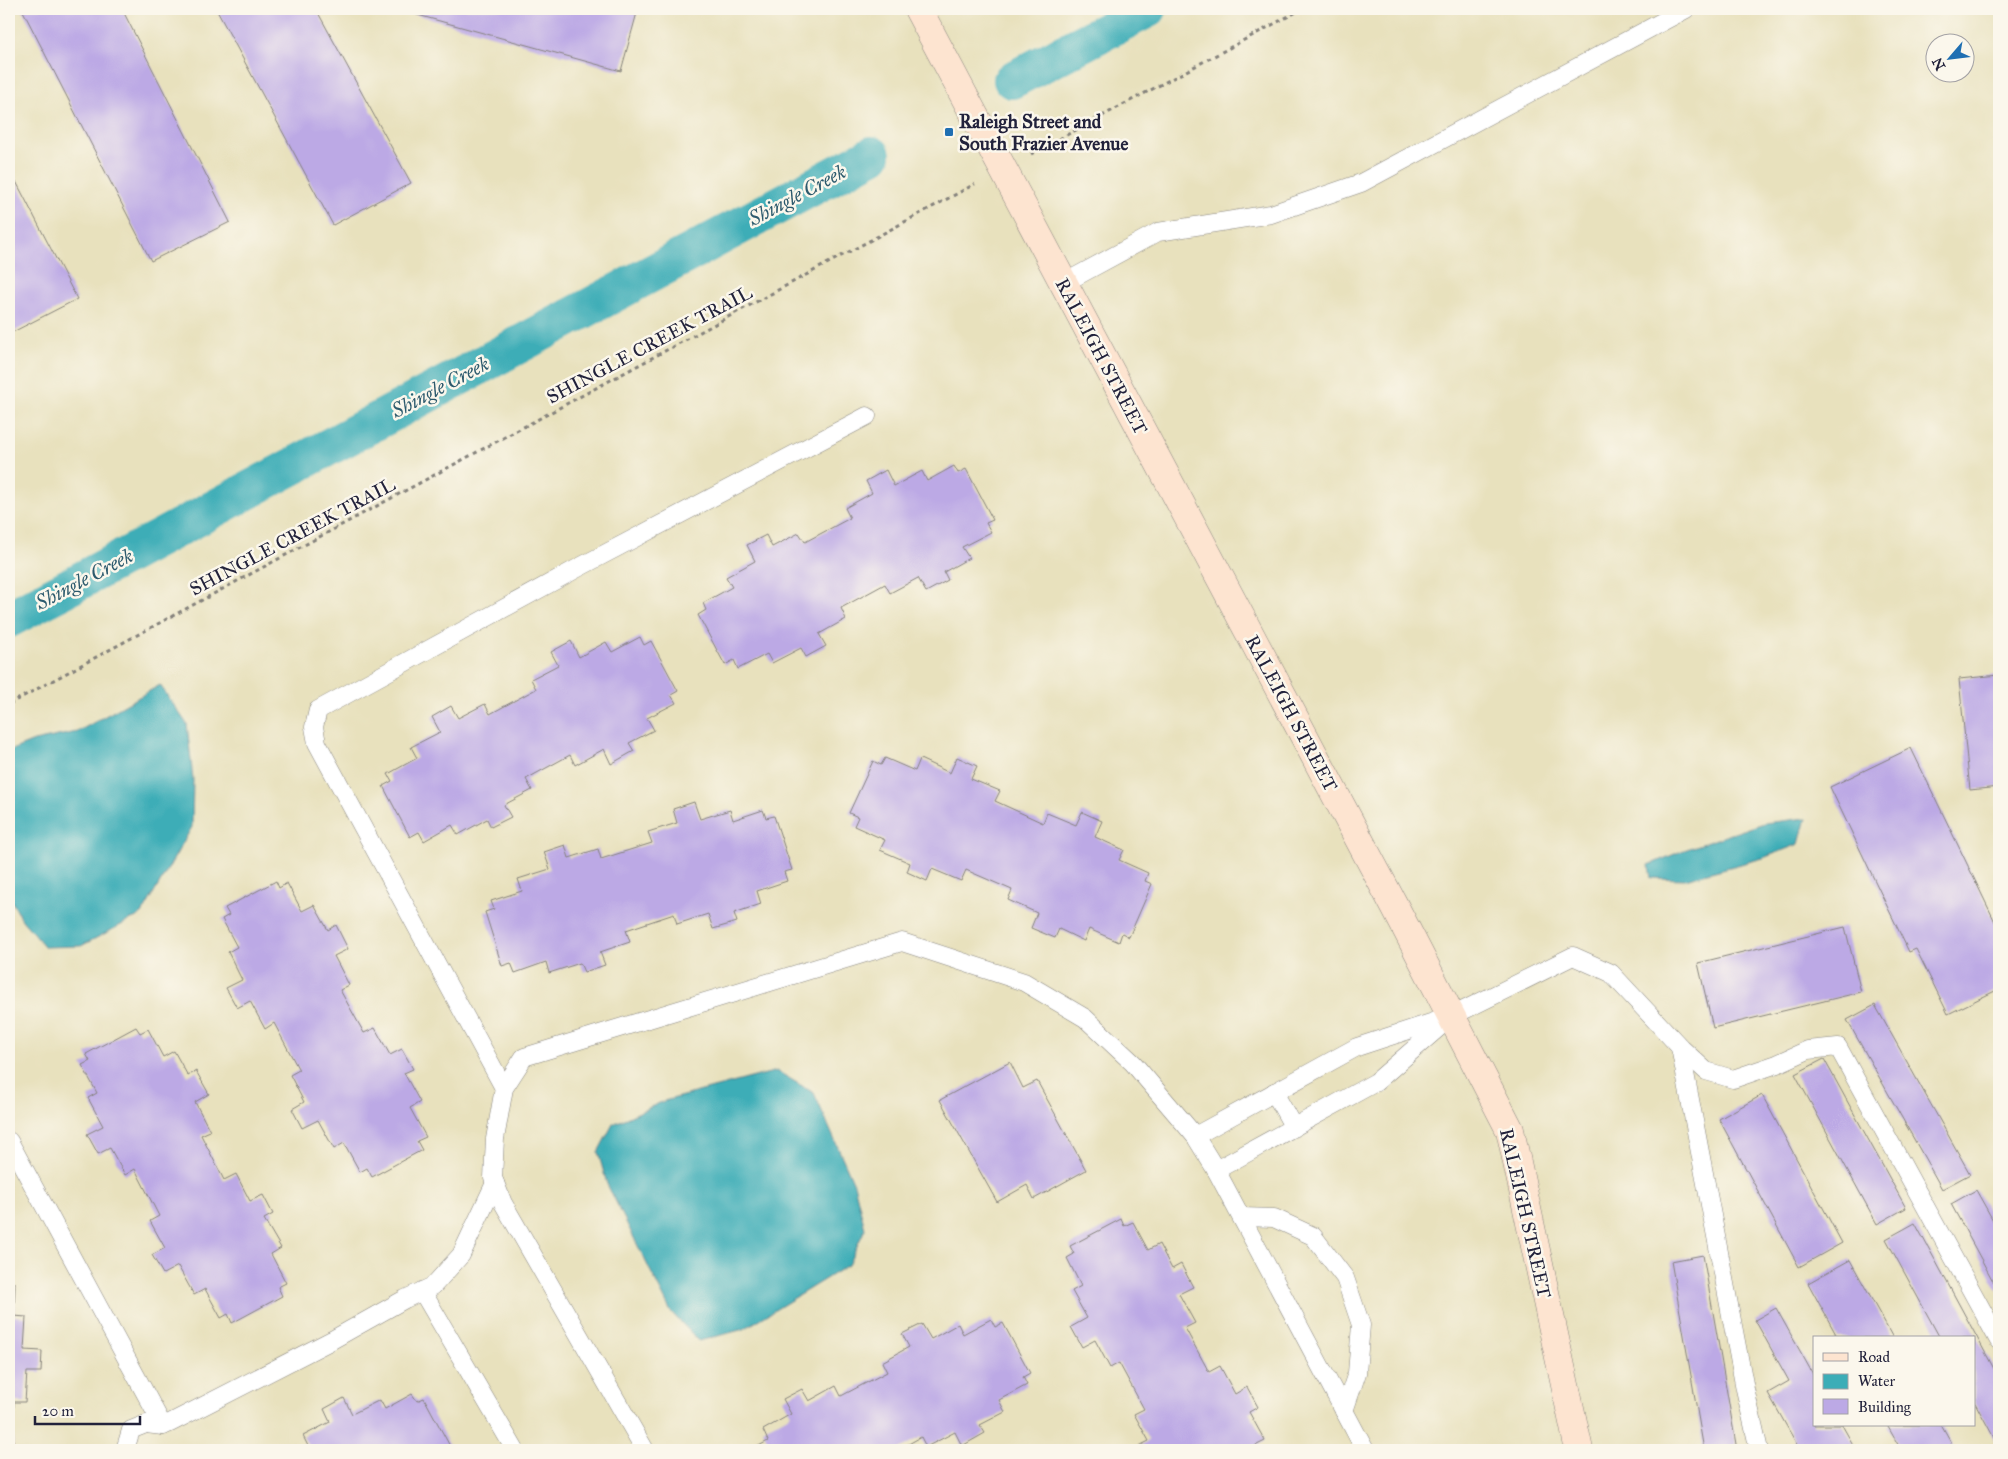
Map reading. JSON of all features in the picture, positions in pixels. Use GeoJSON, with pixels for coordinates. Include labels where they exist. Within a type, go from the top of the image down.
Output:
{"type":"FeatureCollection","features":[{"type":"Feature","properties":{"kind":"street","name":"RALEIGH STREET"},"geometry":{"type":"LineString","coordinates":[[918,9],[1452,1016],[1510,1130],[1579,1450]]}},
{"type":"Feature","properties":{"kind":"lane"},"geometry":{"type":"LineString","coordinates":[[1064,283],[1158,232],[1272,214],[1361,183],[1686,9]]}},
{"type":"Feature","properties":{"kind":"lane"},"geometry":{"type":"LineString","coordinates":[[504,1088],[317,743],[314,728],[318,710],[576,569],[867,416]]}},
{"type":"Feature","properties":{"kind":"lane"},"geometry":{"type":"LineString","coordinates":[[644,1450],[503,1204],[493,1178],[495,1139],[504,1088],[524,1058],[902,942],[1024,982],[1086,1018],[1133,1063],[1195,1136],[1216,1170],[1365,1450]]}},
{"type":"Feature","properties":{"kind":"lane"},"geometry":{"type":"LineString","coordinates":[[1195,1136],[1357,1047],[1452,1016],[1573,956],[1611,973],[1680,1047],[1706,1071],[1734,1079],[1777,1064],[1808,1050],[1838,1047],[1999,1341]]}},
{"type":"Feature","properties":{"kind":"lane"},"geometry":{"type":"LineString","coordinates":[[1216,1170],[1376,1082],[1452,1016]]}},
{"type":"Feature","properties":{"kind":"lane"},"geometry":{"type":"LineString","coordinates":[[1680,1047],[1745,1389],[1759,1450]]}},
{"type":"Feature","properties":{"kind":"lane"},"geometry":{"type":"LineString","coordinates":[[1274,1092],[1294,1128]]}},
{"type":"Feature","properties":{"kind":"lane"},"geometry":{"type":"LineString","coordinates":[[9,1141],[163,1426]]}},
{"type":"Feature","properties":{"kind":"lane"},"geometry":{"type":"LineString","coordinates":[[125,1450],[131,1430],[146,1424],[163,1426],[433,1286],[461,1255],[495,1183]]}},
{"type":"Feature","properties":{"kind":"lane"},"geometry":{"type":"LineString","coordinates":[[1242,1218],[1274,1218],[1312,1236],[1346,1278],[1361,1325],[1357,1373],[1344,1411]]}},
{"type":"Feature","properties":{"kind":"lane"},"geometry":{"type":"LineString","coordinates":[[422,1291],[515,1450]]}},
{"type":"Feature","properties":{"kind":"path"},"geometry":{"type":"LineString","coordinates":[[1029,155],[1302,9]]}},
{"type":"Feature","properties":{"kind":"path","name":"SHINGLE CREEK TRAIL"},"geometry":{"type":"LineString","coordinates":[[9,704],[977,184]]}},
{"type":"Feature","properties":{"kind":"water"},"geometry":{"type":"Polygon","coordinates":[[[160,685],[187,724],[193,779],[192,827],[142,914],[81,946],[45,947],[22,920],[9,896],[9,751],[34,741],[77,732],[160,685]]]}},
{"type":"Feature","properties":{"kind":"water"},"geometry":{"type":"Polygon","coordinates":[[[1806,818],[1799,844],[1763,858],[1685,879],[1651,878],[1649,865],[1684,850],[1764,823],[1806,818]]]}},
{"type":"Feature","properties":{"kind":"water"},"geometry":{"type":"Polygon","coordinates":[[[777,1071],[814,1093],[854,1184],[865,1229],[848,1265],[744,1329],[699,1341],[671,1312],[607,1184],[598,1152],[613,1124],[664,1101],[777,1071]]]}},
{"type":"Feature","properties":{"kind":"building"},"geometry":{"type":"Polygon","coordinates":[[[22,9],[122,9],[230,222],[151,261],[22,9]]]}},
{"type":"Feature","properties":{"kind":"building"},"geometry":{"type":"Polygon","coordinates":[[[216,9],[316,9],[411,183],[333,225],[216,9]]]}},
{"type":"Feature","properties":{"kind":"building"},"geometry":{"type":"Polygon","coordinates":[[[396,9],[638,9],[621,71],[396,9]]]}},
{"type":"Feature","properties":{"kind":"building"},"geometry":{"type":"Polygon","coordinates":[[[9,168],[77,299],[9,334],[9,168]]]}},
{"type":"Feature","properties":{"kind":"building"},"geometry":{"type":"Polygon","coordinates":[[[954,466],[958,473],[966,469],[993,520],[986,523],[991,532],[962,547],[969,558],[944,572],[948,580],[926,592],[918,578],[890,593],[885,584],[841,608],[846,619],[819,634],[826,646],[806,657],[801,648],[772,663],[767,654],[738,669],[734,660],[725,665],[698,615],[706,610],[703,603],[732,587],[726,577],[755,561],[747,545],[766,535],[772,547],[799,533],[805,542],[850,518],[845,508],[872,493],[866,481],[886,470],[894,486],[922,471],[927,481],[954,466]]]}},
{"type":"Feature","properties":{"kind":"building"},"geometry":{"type":"Polygon","coordinates":[[[640,637],[644,645],[651,641],[678,691],[671,695],[676,703],[647,718],[654,730],[629,743],[634,751],[611,764],[604,749],[575,765],[570,755],[526,779],[532,790],[504,805],[511,817],[491,827],[487,819],[458,835],[452,825],[424,841],[419,832],[410,837],[383,786],[392,781],[388,774],[417,758],[411,747],[440,732],[432,717],[451,706],[458,718],[485,704],[490,714],[536,689],[531,679],[558,665],[551,652],[571,641],[579,657],[606,642],[612,652],[640,637]]]}},
{"type":"Feature","properties":{"kind":"building"},"geometry":{"type":"Polygon","coordinates":[[[1999,675],[1999,787],[1970,790],[1959,679],[1999,675]]]}},
{"type":"Feature","properties":{"kind":"building"},"geometry":{"type":"Polygon","coordinates":[[[1911,748],[1999,930],[1999,989],[1948,1014],[1916,949],[1909,952],[1830,787],[1911,748]]]}},
{"type":"Feature","properties":{"kind":"building"},"geometry":{"type":"Polygon","coordinates":[[[957,757],[977,766],[971,779],[1000,791],[995,801],[1043,823],[1047,813],[1076,825],[1082,812],[1102,821],[1095,837],[1124,850],[1119,860],[1148,873],[1145,881],[1152,884],[1129,937],[1122,933],[1119,942],[1089,929],[1084,941],[1059,929],[1055,938],[1031,928],[1037,913],[1008,900],[1012,890],[966,870],[961,881],[932,869],[927,881],[907,872],[910,863],[880,850],[885,840],[854,826],[858,817],[849,813],[873,761],[881,765],[885,758],[915,771],[920,759],[950,773],[957,757]]]}},
{"type":"Feature","properties":{"kind":"building"},"geometry":{"type":"Polygon","coordinates":[[[694,802],[700,819],[730,810],[733,820],[763,810],[766,818],[774,816],[792,870],[784,872],[787,881],[757,891],[761,904],[734,913],[737,922],[713,929],[708,914],[677,924],[674,914],[626,930],[630,942],[600,952],[605,965],[584,972],[580,963],[549,973],[546,962],[515,973],[511,963],[502,966],[485,912],[494,909],[491,901],[522,891],[518,879],[550,869],[544,852],[565,845],[569,858],[598,849],[601,859],[652,843],[648,832],[677,823],[673,809],[694,802]]]}},
{"type":"Feature","properties":{"kind":"building"},"geometry":{"type":"Polygon","coordinates":[[[276,881],[279,888],[287,883],[302,911],[314,905],[328,930],[336,925],[348,949],[334,956],[349,985],[340,990],[364,1033],[375,1028],[390,1055],[402,1049],[413,1069],[404,1073],[420,1102],[410,1108],[426,1137],[417,1141],[422,1150],[372,1177],[367,1168],[360,1172],[344,1143],[334,1149],[318,1120],[302,1128],[292,1109],[304,1102],[290,1075],[299,1070],[274,1023],[265,1029],[250,1001],[237,1008],[226,988],[242,980],[228,952],[237,947],[222,919],[229,915],[225,908],[276,881]]]}},
{"type":"Feature","properties":{"kind":"building"},"geometry":{"type":"Polygon","coordinates":[[[1845,927],[1861,992],[1713,1028],[1698,963],[1845,927]]]}},
{"type":"Feature","properties":{"kind":"building"},"geometry":{"type":"Polygon","coordinates":[[[1875,1005],[1970,1174],[1942,1189],[1847,1020],[1875,1005]]]}},
{"type":"Feature","properties":{"kind":"building"},"geometry":{"type":"Polygon","coordinates":[[[136,1027],[140,1033],[148,1029],[163,1057],[174,1051],[188,1076],[196,1071],[209,1094],[195,1102],[210,1131],[201,1135],[224,1180],[236,1174],[250,1201],[263,1195],[273,1214],[264,1219],[281,1248],[271,1254],[286,1283],[278,1287],[282,1296],[232,1323],[228,1314],[221,1318],[205,1289],[194,1295],[178,1266],[163,1274],[152,1255],[165,1248],[150,1221],[159,1216],[135,1169],[125,1175],[110,1148],[98,1154],[87,1134],[103,1126],[88,1098],[97,1093],[82,1065],[90,1061],[86,1054],[136,1027]]]}},
{"type":"Feature","properties":{"kind":"building"},"geometry":{"type":"Polygon","coordinates":[[[1824,1059],[1906,1208],[1877,1224],[1795,1074],[1824,1059]]]}},
{"type":"Feature","properties":{"kind":"building"},"geometry":{"type":"Polygon","coordinates":[[[1010,1062],[1023,1088],[1037,1081],[1086,1170],[1034,1199],[1027,1185],[997,1202],[940,1100],[1010,1062]]]}},
{"type":"Feature","properties":{"kind":"building"},"geometry":{"type":"Polygon","coordinates":[[[1762,1095],[1842,1243],[1799,1267],[1719,1119],[1762,1095]]]}},
{"type":"Feature","properties":{"kind":"building"},"geometry":{"type":"Polygon","coordinates":[[[1976,1190],[1999,1231],[1999,1292],[1951,1204],[1976,1190]]]}},
{"type":"Feature","properties":{"kind":"building"},"geometry":{"type":"Polygon","coordinates":[[[1121,1219],[1124,1226],[1133,1222],[1148,1250],[1159,1244],[1172,1269],[1181,1264],[1193,1287],[1179,1294],[1195,1323],[1185,1328],[1209,1372],[1220,1366],[1235,1394],[1247,1387],[1258,1407],[1249,1412],[1265,1441],[1255,1446],[1258,1450],[1139,1450],[1137,1447],[1149,1441],[1134,1414],[1144,1409],[1119,1363],[1110,1368],[1095,1340],[1082,1347],[1071,1327],[1087,1318],[1072,1291],[1081,1286],[1067,1258],[1074,1254],[1070,1246],[1121,1219]]]}},
{"type":"Feature","properties":{"kind":"building"},"geometry":{"type":"Polygon","coordinates":[[[1915,1223],[1999,1378],[1999,1447],[1976,1405],[1976,1336],[1939,1336],[1886,1239],[1915,1223]]]}},
{"type":"Feature","properties":{"kind":"building"},"geometry":{"type":"Polygon","coordinates":[[[1703,1255],[1737,1450],[1704,1450],[1671,1261],[1703,1255]]]}},
{"type":"Feature","properties":{"kind":"building"},"geometry":{"type":"Polygon","coordinates":[[[1850,1260],[1892,1336],[1837,1336],[1808,1283],[1850,1260]]]}},
{"type":"Feature","properties":{"kind":"building"},"geometry":{"type":"Polygon","coordinates":[[[9,1283],[15,1283],[14,1316],[26,1317],[24,1350],[42,1351],[41,1372],[27,1372],[25,1402],[14,1402],[13,1450],[9,1450],[9,1283]]]}},
{"type":"Feature","properties":{"kind":"building"},"geometry":{"type":"Polygon","coordinates":[[[1776,1308],[1813,1374],[1813,1426],[1843,1426],[1856,1450],[1800,1450],[1768,1393],[1789,1381],[1755,1320],[1776,1308]]]}},
{"type":"Feature","properties":{"kind":"building"},"geometry":{"type":"Polygon","coordinates":[[[991,1319],[995,1327],[1003,1323],[1030,1373],[1023,1377],[1027,1385],[999,1400],[1005,1412],[980,1425],[985,1433],[962,1446],[955,1432],[926,1447],[921,1437],[898,1450],[751,1450],[768,1441],[763,1430],[791,1414],[783,1399],[802,1389],[809,1401],[836,1386],[841,1396],[887,1372],[882,1362],[909,1347],[902,1334],[922,1324],[931,1339],[958,1324],[963,1334],[991,1319]]]}},
{"type":"Feature","properties":{"kind":"building"},"geometry":{"type":"Polygon","coordinates":[[[412,1394],[417,1401],[424,1398],[451,1448],[447,1450],[301,1450],[308,1446],[303,1436],[330,1422],[324,1409],[344,1398],[352,1414],[380,1400],[385,1409],[412,1394]]]}},
{"type":"Feature","properties":{"kind":"building"},"geometry":{"type":"Polygon","coordinates":[[[1888,1426],[1942,1426],[1955,1450],[1901,1450],[1888,1426]]]}},
{"type":"Feature","properties":{"kind":"waterway","name":"Shingle Creek"},"geometry":{"type":"LineString","coordinates":[[1012,80],[1148,9]]}},
{"type":"Feature","properties":{"kind":"waterway","name":"Shingle Creek"},"geometry":{"type":"LineString","coordinates":[[9,619],[872,155]]}},
{"type":"Feature","properties":{"kind":"place","name":"Raleigh Street and South Frazier Avenue"},"geometry":{"type":"Point","coordinates":[949,132]}}]}
